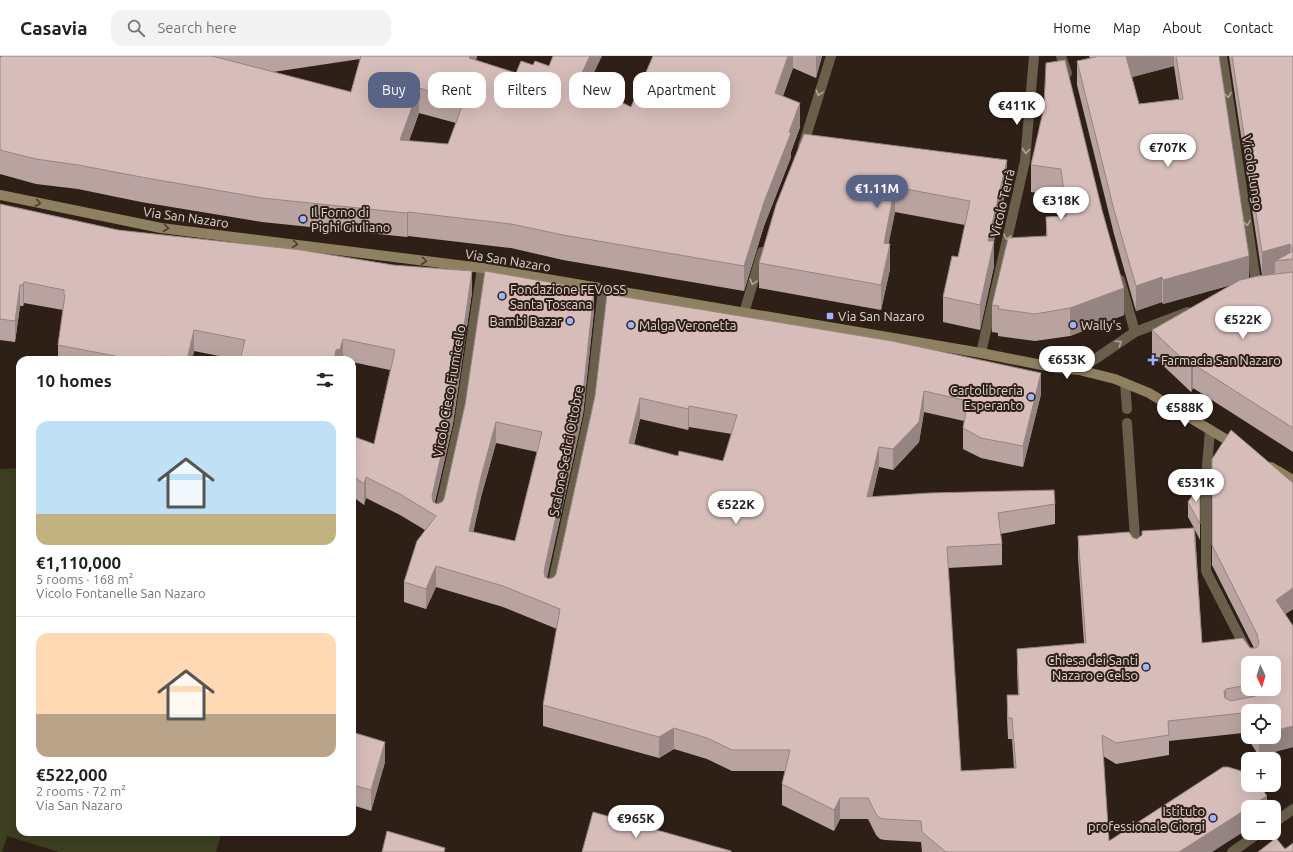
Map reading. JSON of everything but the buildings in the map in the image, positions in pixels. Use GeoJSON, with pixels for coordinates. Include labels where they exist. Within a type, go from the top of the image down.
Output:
{"type":"FeatureCollection","features":[{"type":"Feature","properties":{"kind":"main road","name":"Via San Nazaro"},"geometry":{"type":"LineString","coordinates":[[0,195],[161,228],[482,268],[981,353],[1057,368],[1079,370],[1115,379],[1149,393],[1248,453]]}},
{"type":"Feature","properties":{"kind":"main road"},"geometry":{"type":"LineString","coordinates":[[1261,461],[1293,480]]}},
{"type":"Feature","properties":{"kind":"street"},"geometry":{"type":"LineString","coordinates":[[800,154],[831,56]]}},
{"type":"Feature","properties":{"kind":"street","name":"Vicolo Terrà"},"geometry":{"type":"LineString","coordinates":[[981,353],[1025,161],[1034,56]]}},
{"type":"Feature","properties":{"kind":"street"},"geometry":{"type":"LineString","coordinates":[[1061,56],[1070,82]]}},
{"type":"Feature","properties":{"kind":"street","name":"Vicolo Lungo"},"geometry":{"type":"LineString","coordinates":[[1222,56],[1258,294]]}},
{"type":"Feature","properties":{"kind":"street"},"geometry":{"type":"LineString","coordinates":[[744,313],[766,242]]}},
{"type":"Feature","properties":{"kind":"street","name":"Vicolo Cieco Fiumicello"},"geometry":{"type":"LineString","coordinates":[[438,518],[459,424],[482,268]]}},
{"type":"Feature","properties":{"kind":"street"},"geometry":{"type":"LineString","coordinates":[[1118,273],[1135,332]]}},
{"type":"Feature","properties":{"kind":"street","name":"Scalone Sedici Ottobre"},"geometry":{"type":"LineString","coordinates":[[550,593],[589,415],[603,289]]}},
{"type":"Feature","properties":{"kind":"street"},"geometry":{"type":"LineString","coordinates":[[1079,370],[1135,332],[1195,309]]}},
{"type":"Feature","properties":{"kind":"street"},"geometry":{"type":"LineString","coordinates":[[1125,383],[1127,409]]}},
{"type":"Feature","properties":{"kind":"street"},"geometry":{"type":"LineString","coordinates":[[1128,422],[1136,553]]}},
{"type":"Feature","properties":{"kind":"street"},"geometry":{"type":"LineString","coordinates":[[1210,430],[1206,478],[1206,571],[1249,656]]}},
{"type":"Feature","properties":{"kind":"street"},"geometry":{"type":"LineString","coordinates":[[1281,817],[1293,809]]}},
{"type":"Feature","properties":{"kind":"street"},"geometry":{"type":"LineString","coordinates":[[1232,852],[1249,840]]}},
{"type":"Feature","properties":{"kind":"green space"},"geometry":{"type":"Polygon","coordinates":[[[16,468],[16,836],[221,836],[216,852],[59,852],[7,836],[2,852],[0,852],[0,469],[16,468]]]}},
{"type":"Feature","properties":{"kind":"place","name":"Il Forno di Pighi Giuliano"},"geometry":{"type":"Point","coordinates":[303,219]}},
{"type":"Feature","properties":{"kind":"place","name":"Fondazione FEVOSS Santa Toscana"},"geometry":{"type":"Point","coordinates":[502,296]}},
{"type":"Feature","properties":{"kind":"place","name":"Via San Nazaro"},"geometry":{"type":"Point","coordinates":[830,316]}},
{"type":"Feature","properties":{"kind":"place","name":"Bambi Bazar"},"geometry":{"type":"Point","coordinates":[570,321]}},
{"type":"Feature","properties":{"kind":"place","name":"Malga Veronetta"},"geometry":{"type":"Point","coordinates":[631,325]}},
{"type":"Feature","properties":{"kind":"place","name":"Wally's"},"geometry":{"type":"Point","coordinates":[1073,325]}},
{"type":"Feature","properties":{"kind":"place","name":"Farmacia San Nazaro"},"geometry":{"type":"Point","coordinates":[1153,360]}},
{"type":"Feature","properties":{"kind":"place","name":"Cartolibreria Esperanto"},"geometry":{"type":"Point","coordinates":[1031,397]}},
{"type":"Feature","properties":{"kind":"place","name":"Chiesa dei Santi Nazaro e Celso"},"geometry":{"type":"Point","coordinates":[1146,667]}},
{"type":"Feature","properties":{"kind":"place","name":"Istituto professionale Giorgi"},"geometry":{"type":"Point","coordinates":[1213,818]}}]}
